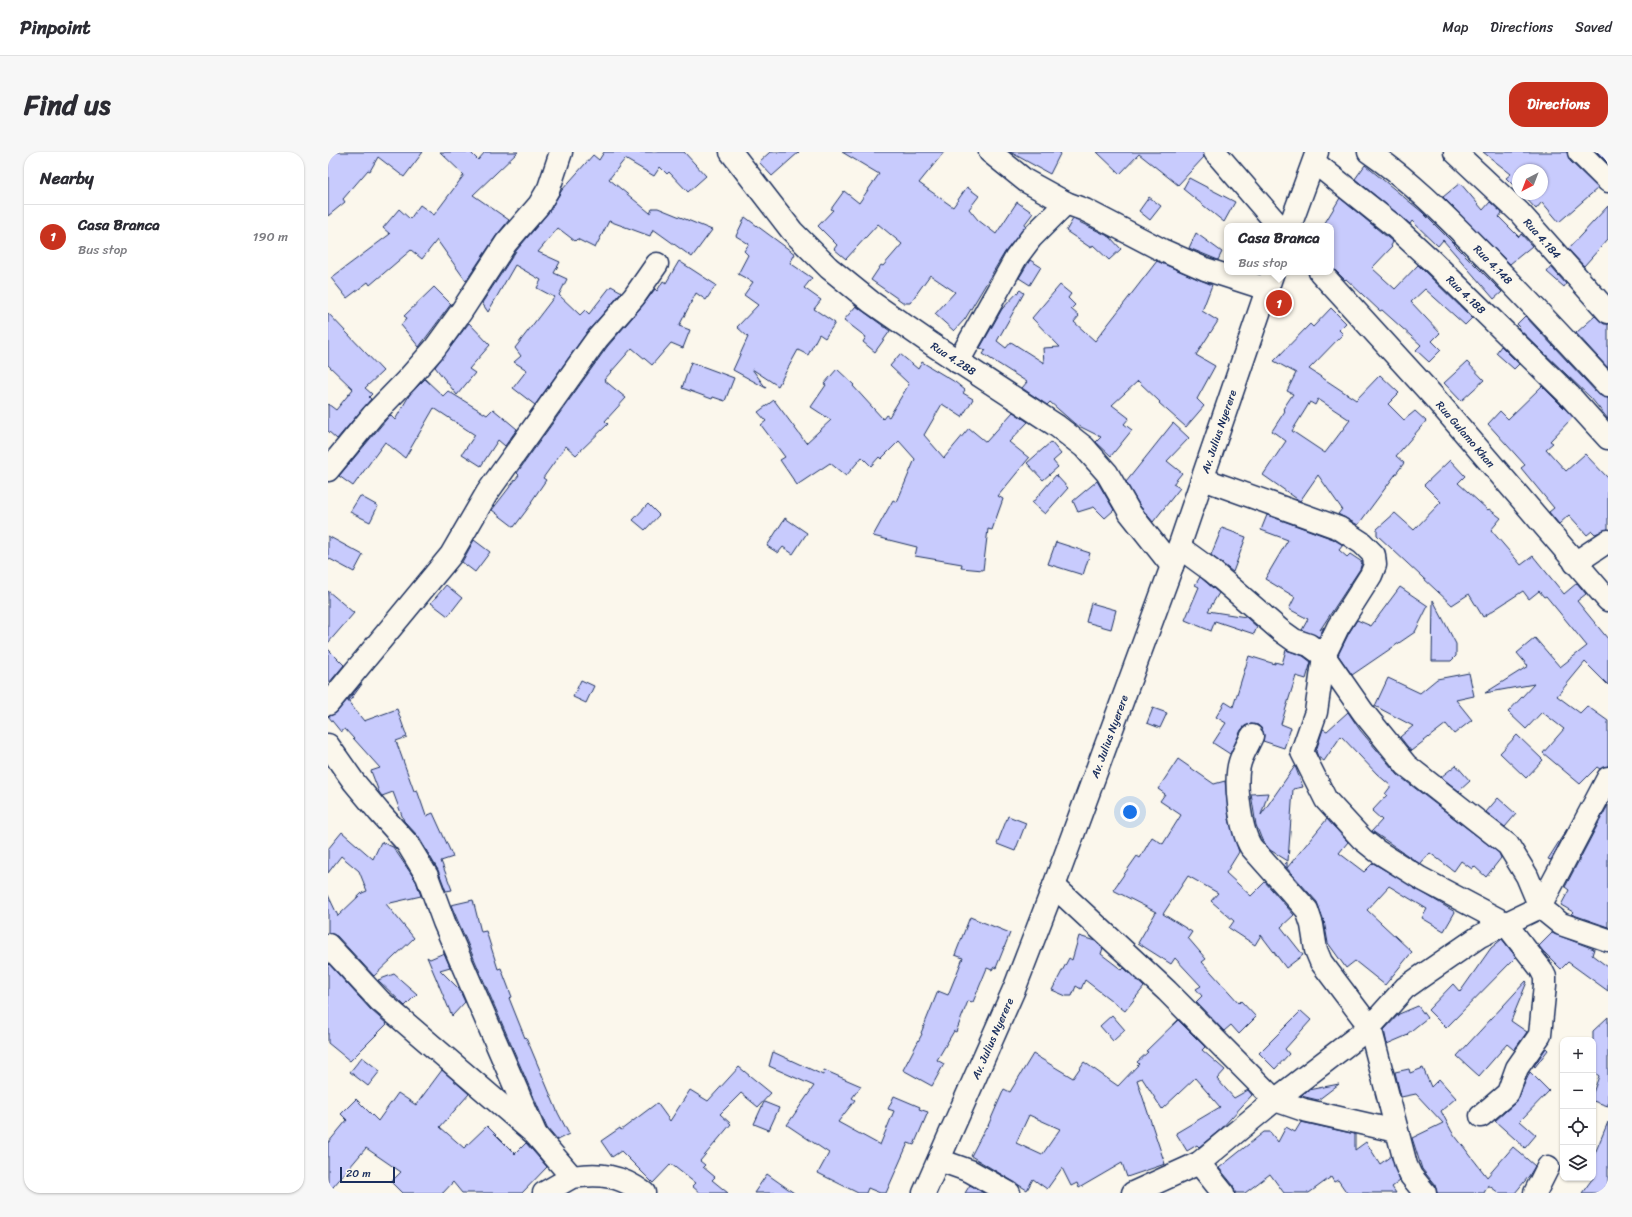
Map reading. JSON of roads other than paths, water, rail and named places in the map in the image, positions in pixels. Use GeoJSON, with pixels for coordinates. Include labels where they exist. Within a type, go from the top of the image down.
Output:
{"type":"FeatureCollection","features":[{"type":"Feature","properties":{"kind":"street","name":"Rua 4.288"},"geometry":{"type":"LineString","coordinates":[[731,152],[792,231],[829,268],[871,302],[958,362],[1057,426],[1084,447],[1107,473],[1130,513],[1176,556],[1218,576],[1280,630],[1294,640],[1309,645],[1324,656]]}},
{"type":"Feature","properties":{"kind":"street"},"geometry":{"type":"LineString","coordinates":[[990,152],[1026,181],[1066,203],[1091,213],[1162,250],[1205,269],[1224,273]]}},
{"type":"Feature","properties":{"kind":"street"},"geometry":{"type":"LineString","coordinates":[[1215,152],[1276,223]]}},
{"type":"Feature","properties":{"kind":"street","name":"Rua 4.148"},"geometry":{"type":"LineString","coordinates":[[1369,152],[1414,186],[1436,207],[1538,310],[1608,386]]}},
{"type":"Feature","properties":{"kind":"street","name":"Rua 4.184"},"geometry":{"type":"LineString","coordinates":[[1455,152],[1519,212],[1608,312]]}},
{"type":"Feature","properties":{"kind":"street"},"geometry":{"type":"LineString","coordinates":[[1579,152],[1608,181]]}},
{"type":"Feature","properties":{"kind":"street"},"geometry":{"type":"LineString","coordinates":[[328,470],[373,415],[435,348],[461,312],[506,243],[538,205],[549,188],[558,153]]}},
{"type":"Feature","properties":{"kind":"street"},"geometry":{"type":"LineString","coordinates":[[1291,223],[1316,157]]}},
{"type":"Feature","properties":{"kind":"street","name":"Rua 4.188"},"geometry":{"type":"LineString","coordinates":[[1316,157],[1434,262],[1569,395],[1608,438]]}},
{"type":"Feature","properties":{"kind":"street"},"geometry":{"type":"LineString","coordinates":[[958,362],[1016,258],[1031,238],[1066,203]]}},
{"type":"Feature","properties":{"kind":"street"},"geometry":{"type":"LineString","coordinates":[[328,704],[451,555],[487,493],[597,339],[634,297],[657,264]]}},
{"type":"Feature","properties":{"kind":"street"},"geometry":{"type":"LineString","coordinates":[[1238,275],[1270,281]]}},
{"type":"Feature","properties":{"kind":"street","name":"Rua Gulamo Khan"},"geometry":{"type":"LineString","coordinates":[[1323,275],[1433,396],[1608,600]]}},
{"type":"Feature","properties":{"kind":"street","name":"Av. Julius Nyerere"},"geometry":{"type":"LineString","coordinates":[[924,1193],[1014,987],[1054,886],[1176,556],[1270,281]]}},
{"type":"Feature","properties":{"kind":"street"},"geometry":{"type":"LineString","coordinates":[[1203,479],[1339,528],[1362,543],[1374,555],[1375,565],[1371,575],[1338,627],[1324,656],[1316,712],[1302,752],[1326,800],[1362,839],[1376,851],[1420,878],[1505,923],[1541,969],[1545,977],[1541,1030],[1538,1040],[1517,1068],[1508,1093],[1481,1116]]}},
{"type":"Feature","properties":{"kind":"street"},"geometry":{"type":"LineString","coordinates":[[1575,563],[1608,541]]}},
{"type":"Feature","properties":{"kind":"street"},"geometry":{"type":"LineString","coordinates":[[1324,656],[1363,712],[1406,765],[1508,845],[1527,876],[1540,907],[1561,924],[1608,940]]}},
{"type":"Feature","properties":{"kind":"street"},"geometry":{"type":"LineString","coordinates":[[1252,736],[1240,762],[1237,776],[1243,828],[1246,838],[1251,847],[1307,910],[1312,925],[1316,950],[1321,962],[1370,1027],[1406,1165],[1411,1176],[1425,1193]]}},
{"type":"Feature","properties":{"kind":"street"},"geometry":{"type":"LineString","coordinates":[[328,745],[354,782],[408,843],[427,876],[444,922],[536,1135]]}},
{"type":"Feature","properties":{"kind":"street"},"geometry":{"type":"LineString","coordinates":[[1133,1193],[1199,1162],[1275,1100],[1370,1027],[1405,988],[1414,981],[1480,936],[1540,907],[1608,778]]}},
{"type":"Feature","properties":{"kind":"street"},"geometry":{"type":"LineString","coordinates":[[1054,886],[1166,991],[1275,1100],[1304,1110],[1396,1131]]}},
{"type":"Feature","properties":{"kind":"street"},"geometry":{"type":"LineString","coordinates":[[328,945],[380,1001],[536,1135],[572,1177]]}},
{"type":"Feature","properties":{"kind":"street"},"geometry":{"type":"LineString","coordinates":[[939,1160],[970,1171],[1009,1193]]}},
{"type":"Feature","properties":{"kind":"street"},"geometry":{"type":"LineString","coordinates":[[1199,1162],[1223,1193]]}},
{"type":"Feature","properties":{"kind":"street"},"geometry":{"type":"LineString","coordinates":[[1535,1193],[1548,1167]]}},
{"type":"Feature","properties":{"kind":"street"},"geometry":{"type":"LineString","coordinates":[[544,1193],[572,1177],[594,1174],[618,1179],[644,1193]]}},
{"type":"Feature","properties":{"kind":"place","name":"Casa Branca"},"geometry":{"type":"Point","coordinates":[1279,303]}}]}
